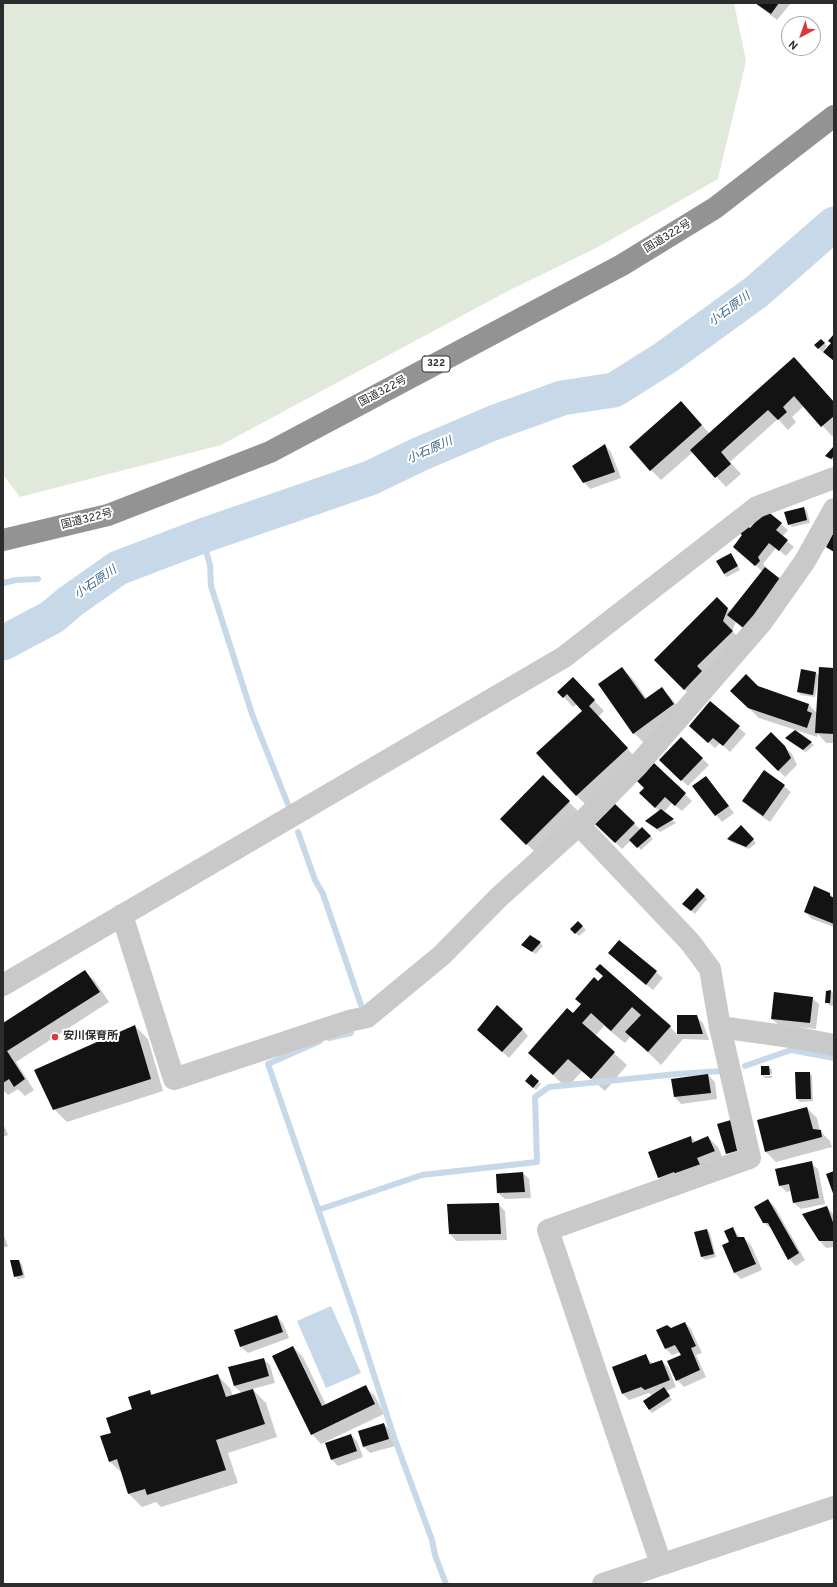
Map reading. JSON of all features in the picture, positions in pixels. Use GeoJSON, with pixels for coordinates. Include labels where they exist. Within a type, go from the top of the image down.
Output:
{"type":"FeatureCollection","features":[{"type":"Feature","properties":{"kind":"highway","name":"国道322号"},"geometry":{"type":"LineString","coordinates":[[3,540],[108,515],[270,452],[622,265],[716,208],[834,116]]}},
{"type":"Feature","properties":{"kind":"street"},"geometry":{"type":"LineString","coordinates":[[3,985],[564,657],[757,507],[834,478]]}},
{"type":"Feature","properties":{"kind":"street"},"geometry":{"type":"LineString","coordinates":[[122,915],[174,1079],[349,1021],[367,1017],[442,955],[499,897],[579,825],[637,766],[762,622],[805,561],[834,509]]}},
{"type":"Feature","properties":{"kind":"street"},"geometry":{"type":"LineString","coordinates":[[579,825],[690,942],[710,969],[720,1027],[750,1158],[548,1230],[661,1564]]}},
{"type":"Feature","properties":{"kind":"street"},"geometry":{"type":"LineString","coordinates":[[720,1027],[798,1038],[834,1045]]}},
{"type":"Feature","properties":{"kind":"street"},"geometry":{"type":"LineString","coordinates":[[603,1584],[834,1508]]}},
{"type":"Feature","properties":{"kind":"green space"},"geometry":{"type":"Polygon","coordinates":[[[3,3],[734,3],[746,61],[718,179],[598,247],[508,291],[221,445],[20,497],[3,475],[3,3]]]}},
{"type":"Feature","properties":{"kind":"water"},"geometry":{"type":"Polygon","coordinates":[[[331,1306],[361,1373],[326,1388],[297,1321],[331,1306]]]}},
{"type":"Feature","properties":{"kind":"building"},"geometry":{"type":"Polygon","coordinates":[[[755,3],[779,3],[771,14],[755,3]]]}},
{"type":"Feature","properties":{"kind":"building"},"geometry":{"type":"Polygon","coordinates":[[[834,334],[834,361],[823,352],[831,343],[828,341],[834,334]]]}},
{"type":"Feature","properties":{"kind":"building"},"geometry":{"type":"Polygon","coordinates":[[[821,339],[825,343],[818,349],[814,345],[821,339]]]}},
{"type":"Feature","properties":{"kind":"building"},"geometry":{"type":"Polygon","coordinates":[[[794,357],[834,402],[834,416],[821,427],[794,396],[783,407],[787,412],[778,420],[768,410],[721,452],[731,464],[715,478],[690,450],[794,357]]]}},
{"type":"Feature","properties":{"kind":"building"},"geometry":{"type":"Polygon","coordinates":[[[681,401],[702,425],[650,471],[629,447],[681,401]]]}},
{"type":"Feature","properties":{"kind":"building"},"geometry":{"type":"Polygon","coordinates":[[[605,444],[615,472],[583,483],[572,466],[605,444]]]}},
{"type":"Feature","properties":{"kind":"building"},"geometry":{"type":"Polygon","coordinates":[[[834,446],[834,456],[831,459],[825,456],[834,446]]]}},
{"type":"Feature","properties":{"kind":"building"},"geometry":{"type":"Polygon","coordinates":[[[804,507],[807,520],[788,525],[784,512],[804,507]]]}},
{"type":"Feature","properties":{"kind":"building"},"geometry":{"type":"Polygon","coordinates":[[[766,510],[782,523],[776,530],[788,540],[779,551],[769,543],[758,557],[760,561],[755,566],[733,547],[742,535],[736,530],[743,522],[750,528],[766,510]]]}},
{"type":"Feature","properties":{"kind":"building"},"geometry":{"type":"Polygon","coordinates":[[[834,532],[834,552],[826,547],[834,532]]]}},
{"type":"Feature","properties":{"kind":"building"},"geometry":{"type":"Polygon","coordinates":[[[731,553],[738,566],[724,574],[716,561],[731,553]]]}},
{"type":"Feature","properties":{"kind":"building"},"geometry":{"type":"Polygon","coordinates":[[[765,567],[784,582],[746,630],[727,615],[765,567]]]}},
{"type":"Feature","properties":{"kind":"building"},"geometry":{"type":"Polygon","coordinates":[[[717,597],[728,608],[723,621],[733,631],[697,666],[702,671],[684,690],[654,660],[717,597]]]}},
{"type":"Feature","properties":{"kind":"building"},"geometry":{"type":"Polygon","coordinates":[[[622,667],[645,699],[662,687],[674,704],[633,734],[598,684],[622,667]]]}},
{"type":"Feature","properties":{"kind":"building"},"geometry":{"type":"Polygon","coordinates":[[[819,667],[834,668],[834,734],[815,733],[819,667]]]}},
{"type":"Feature","properties":{"kind":"building"},"geometry":{"type":"Polygon","coordinates":[[[801,669],[816,672],[813,695],[797,692],[801,669]]]}},
{"type":"Feature","properties":{"kind":"building"},"geometry":{"type":"Polygon","coordinates":[[[746,674],[758,686],[809,704],[807,711],[812,713],[807,728],[748,708],[730,691],[746,674]]]}},
{"type":"Feature","properties":{"kind":"building"},"geometry":{"type":"Polygon","coordinates":[[[573,677],[595,700],[589,706],[628,748],[576,796],[536,753],[582,711],[567,694],[563,698],[557,692],[573,677]]]}},
{"type":"Feature","properties":{"kind":"building"},"geometry":{"type":"Polygon","coordinates":[[[710,701],[740,726],[723,746],[713,738],[708,743],[689,726],[710,701]]]}},
{"type":"Feature","properties":{"kind":"building"},"geometry":{"type":"Polygon","coordinates":[[[795,730],[812,742],[803,750],[785,738],[795,730]]]}},
{"type":"Feature","properties":{"kind":"building"},"geometry":{"type":"Polygon","coordinates":[[[771,732],[785,746],[791,758],[778,771],[755,748],[771,732]]]}},
{"type":"Feature","properties":{"kind":"building"},"geometry":{"type":"Polygon","coordinates":[[[681,737],[703,758],[681,781],[659,760],[681,737]]]}},
{"type":"Feature","properties":{"kind":"building"},"geometry":{"type":"Polygon","coordinates":[[[654,763],[686,793],[675,806],[665,797],[655,808],[639,793],[644,788],[637,781],[654,763]]]}},
{"type":"Feature","properties":{"kind":"building"},"geometry":{"type":"Polygon","coordinates":[[[764,770],[785,785],[763,816],[742,801],[764,770]]]}},
{"type":"Feature","properties":{"kind":"building"},"geometry":{"type":"Polygon","coordinates":[[[543,775],[570,801],[526,845],[500,819],[543,775]]]}},
{"type":"Feature","properties":{"kind":"building"},"geometry":{"type":"Polygon","coordinates":[[[706,776],[729,806],[715,816],[692,786],[706,776]]]}},
{"type":"Feature","properties":{"kind":"building"},"geometry":{"type":"Polygon","coordinates":[[[615,804],[635,823],[615,843],[595,824],[615,804]]]}},
{"type":"Feature","properties":{"kind":"building"},"geometry":{"type":"Polygon","coordinates":[[[661,809],[674,819],[657,829],[645,821],[661,809]]]}},
{"type":"Feature","properties":{"kind":"building"},"geometry":{"type":"Polygon","coordinates":[[[741,825],[754,839],[746,847],[727,839],[741,825]]]}},
{"type":"Feature","properties":{"kind":"building"},"geometry":{"type":"Polygon","coordinates":[[[642,827],[651,836],[637,848],[629,840],[642,827]]]}},
{"type":"Feature","properties":{"kind":"building"},"geometry":{"type":"Polygon","coordinates":[[[814,886],[830,893],[830,896],[834,898],[834,924],[804,912],[814,886]]]}},
{"type":"Feature","properties":{"kind":"building"},"geometry":{"type":"Polygon","coordinates":[[[697,888],[705,896],[691,911],[682,904],[697,888]]]}},
{"type":"Feature","properties":{"kind":"building"},"geometry":{"type":"Polygon","coordinates":[[[578,921],[583,926],[575,934],[570,929],[578,921]]]}},
{"type":"Feature","properties":{"kind":"building"},"geometry":{"type":"Polygon","coordinates":[[[530,935],[541,942],[532,952],[521,945],[530,935]]]}},
{"type":"Feature","properties":{"kind":"building"},"geometry":{"type":"Polygon","coordinates":[[[619,940],[657,971],[646,985],[608,953],[619,940]]]}},
{"type":"Feature","properties":{"kind":"building"},"geometry":{"type":"Polygon","coordinates":[[[600,964],[671,1026],[648,1052],[625,1032],[641,1015],[632,1007],[611,1031],[591,1013],[582,1023],[615,1052],[591,1079],[568,1059],[553,1075],[528,1053],[567,1008],[573,1013],[581,1004],[575,999],[594,977],[598,981],[603,976],[595,969],[600,964]]]}},
{"type":"Feature","properties":{"kind":"building"},"geometry":{"type":"Polygon","coordinates":[[[85,970],[100,992],[7,1051],[25,1079],[14,1087],[9,1079],[3,1083],[3,1023],[85,970]]]}},
{"type":"Feature","properties":{"kind":"building"},"geometry":{"type":"Polygon","coordinates":[[[831,990],[830,1003],[825,1003],[826,991],[831,990]]]}},
{"type":"Feature","properties":{"kind":"building"},"geometry":{"type":"Polygon","coordinates":[[[774,992],[813,997],[810,1023],[771,1019],[774,992]]]}},
{"type":"Feature","properties":{"kind":"building"},"geometry":{"type":"Polygon","coordinates":[[[497,1005],[523,1029],[502,1052],[477,1030],[497,1005]]]}},
{"type":"Feature","properties":{"kind":"building"},"geometry":{"type":"Polygon","coordinates":[[[677,1015],[697,1015],[703,1034],[677,1034],[677,1015]]]}},
{"type":"Feature","properties":{"kind":"building"},"geometry":{"type":"Polygon","coordinates":[[[135,1025],[151,1079],[53,1110],[34,1070],[135,1025]]]}},
{"type":"Feature","properties":{"kind":"building"},"geometry":{"type":"Polygon","coordinates":[[[761,1066],[769,1066],[770,1075],[761,1075],[761,1066]]]}},
{"type":"Feature","properties":{"kind":"building"},"geometry":{"type":"Polygon","coordinates":[[[795,1072],[810,1072],[811,1099],[796,1099],[795,1072]]]}},
{"type":"Feature","properties":{"kind":"building"},"geometry":{"type":"Polygon","coordinates":[[[531,1074],[539,1081],[533,1088],[525,1081],[531,1074]]]}},
{"type":"Feature","properties":{"kind":"building"},"geometry":{"type":"Polygon","coordinates":[[[708,1074],[711,1093],[674,1097],[671,1079],[708,1074]]]}},
{"type":"Feature","properties":{"kind":"building"},"geometry":{"type":"Polygon","coordinates":[[[807,1107],[813,1129],[821,1130],[822,1137],[765,1152],[757,1120],[807,1107]]]}},
{"type":"Feature","properties":{"kind":"building"},"geometry":{"type":"Polygon","coordinates":[[[731,1120],[740,1150],[726,1154],[717,1124],[731,1120]]]}},
{"type":"Feature","properties":{"kind":"building"},"geometry":{"type":"Polygon","coordinates":[[[691,1136],[692,1143],[708,1136],[715,1151],[697,1158],[702,1169],[679,1179],[674,1172],[658,1178],[648,1152],[691,1136]]]}},
{"type":"Feature","properties":{"kind":"building"},"geometry":{"type":"Polygon","coordinates":[[[812,1161],[819,1198],[793,1203],[789,1184],[779,1186],[775,1169],[812,1161]]]}},
{"type":"Feature","properties":{"kind":"building"},"geometry":{"type":"Polygon","coordinates":[[[834,1171],[834,1196],[826,1174],[834,1171]]]}},
{"type":"Feature","properties":{"kind":"building"},"geometry":{"type":"Polygon","coordinates":[[[523,1172],[525,1192],[497,1193],[496,1174],[523,1172]]]}},
{"type":"Feature","properties":{"kind":"building"},"geometry":{"type":"Polygon","coordinates":[[[768,1199],[799,1253],[788,1260],[768,1223],[763,1223],[754,1207],[768,1199]]]}},
{"type":"Feature","properties":{"kind":"building"},"geometry":{"type":"Polygon","coordinates":[[[499,1203],[501,1234],[449,1234],[447,1204],[499,1203]]]}},
{"type":"Feature","properties":{"kind":"building"},"geometry":{"type":"Polygon","coordinates":[[[827,1206],[834,1225],[834,1241],[819,1241],[802,1214],[827,1206]]]}},
{"type":"Feature","properties":{"kind":"building"},"geometry":{"type":"Polygon","coordinates":[[[733,1227],[737,1237],[744,1237],[756,1264],[734,1273],[722,1245],[729,1242],[724,1231],[733,1227]]]}},
{"type":"Feature","properties":{"kind":"building"},"geometry":{"type":"Polygon","coordinates":[[[707,1229],[714,1254],[701,1257],[694,1232],[707,1229]]]}},
{"type":"Feature","properties":{"kind":"building"},"geometry":{"type":"Polygon","coordinates":[[[10,1260],[19,1260],[23,1275],[14,1277],[10,1260]]]}},
{"type":"Feature","properties":{"kind":"building"},"geometry":{"type":"Polygon","coordinates":[[[277,1315],[283,1332],[240,1347],[234,1330],[277,1315]]]}},
{"type":"Feature","properties":{"kind":"building"},"geometry":{"type":"Polygon","coordinates":[[[685,1322],[696,1346],[691,1348],[700,1370],[676,1381],[667,1361],[681,1355],[675,1345],[665,1349],[656,1330],[667,1325],[671,1328],[685,1322]]]}},
{"type":"Feature","properties":{"kind":"building"},"geometry":{"type":"Polygon","coordinates":[[[293,1346],[322,1406],[366,1385],[375,1404],[311,1435],[272,1356],[293,1346]]]}},
{"type":"Feature","properties":{"kind":"building"},"geometry":{"type":"Polygon","coordinates":[[[646,1354],[650,1364],[662,1360],[670,1380],[645,1390],[641,1387],[622,1394],[612,1367],[646,1354]]]}},
{"type":"Feature","properties":{"kind":"building"},"geometry":{"type":"Polygon","coordinates":[[[264,1358],[269,1376],[234,1386],[228,1367],[264,1358]]]}},
{"type":"Feature","properties":{"kind":"building"},"geometry":{"type":"Polygon","coordinates":[[[218,1374],[226,1397],[253,1389],[265,1424],[216,1440],[226,1470],[147,1495],[145,1489],[128,1494],[117,1459],[109,1462],[100,1436],[111,1433],[106,1418],[132,1409],[128,1397],[150,1390],[151,1395],[218,1374]]]}},
{"type":"Feature","properties":{"kind":"building"},"geometry":{"type":"Polygon","coordinates":[[[664,1387],[670,1396],[649,1410],[643,1401],[664,1387]]]}},
{"type":"Feature","properties":{"kind":"building"},"geometry":{"type":"Polygon","coordinates":[[[384,1423],[389,1439],[363,1447],[358,1431],[384,1423]]]}},
{"type":"Feature","properties":{"kind":"building"},"geometry":{"type":"Polygon","coordinates":[[[351,1434],[357,1451],[331,1460],[325,1443],[351,1434]]]}},
{"type":"Feature","properties":{"kind":"waterway","name":"小石原川"},"geometry":{"type":"LineString","coordinates":[[3,643],[52,617],[71,601],[118,568],[202,536],[370,478],[420,454],[493,423],[562,398],[614,390],[665,358],[756,292],[834,224]]}},
{"type":"Feature","properties":{"kind":"waterway"},"geometry":{"type":"LineString","coordinates":[[202,536],[210,565],[211,586],[252,714],[291,812]]}},
{"type":"Feature","properties":{"kind":"waterway"},"geometry":{"type":"LineString","coordinates":[[3,583],[16,580],[38,579]]}},
{"type":"Feature","properties":{"kind":"waterway"},"geometry":{"type":"LineString","coordinates":[[298,832],[315,880],[323,894],[361,1005]]}},
{"type":"Feature","properties":{"kind":"waterway"},"geometry":{"type":"LineString","coordinates":[[329,1038],[351,1033]]}},
{"type":"Feature","properties":{"kind":"waterway"},"geometry":{"type":"LineString","coordinates":[[320,1041],[268,1064],[355,1316],[394,1437],[432,1540],[435,1555],[446,1584]]}},
{"type":"Feature","properties":{"kind":"waterway"},"geometry":{"type":"LineString","coordinates":[[745,1066],[791,1050],[834,1058]]}},
{"type":"Feature","properties":{"kind":"waterway"},"geometry":{"type":"LineString","coordinates":[[318,1210],[422,1175],[537,1162],[535,1097],[549,1087],[722,1071]]}},
{"type":"Feature","properties":{"kind":"place","name":"安川保育所"},"geometry":{"type":"Point","coordinates":[55,1037]}}]}
